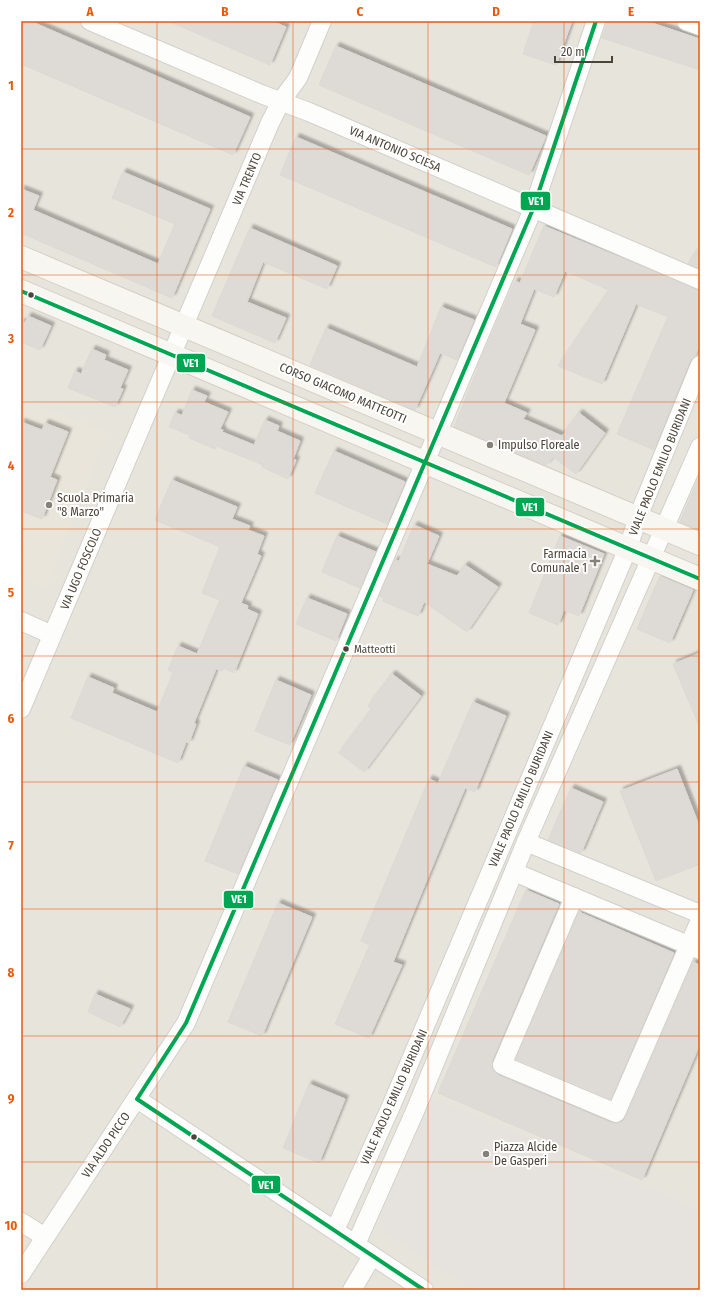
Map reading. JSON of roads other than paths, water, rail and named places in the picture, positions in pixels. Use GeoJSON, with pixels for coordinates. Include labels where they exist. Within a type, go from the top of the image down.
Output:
{"type":"FeatureCollection","features":[{"type":"Feature","properties":{"kind":"street","name":"VIA ANTONIO SCIESA"},"geometry":{"type":"LineString","coordinates":[[90,21],[700,280]]}},
{"type":"Feature","properties":{"kind":"street","name":"VIA TRENTO"},"geometry":{"type":"LineString","coordinates":[[178,340],[267,130],[281,101],[298,78],[322,21]]}},
{"type":"Feature","properties":{"kind":"street","name":"VIA ALDO PICCO"},"geometry":{"type":"LineString","coordinates":[[21,1274],[186,1023],[533,209],[596,21]]}},
{"type":"Feature","properties":{"kind":"street"},"geometry":{"type":"LineString","coordinates":[[686,21],[700,26]]}},
{"type":"Feature","properties":{"kind":"street","name":"CORSO GIACOMO MATTEOTTI"},"geometry":{"type":"LineString","coordinates":[[21,257],[178,340],[425,462],[700,579]]}},
{"type":"Feature","properties":{"kind":"street","name":"CORSO GIACOMO MATTEOTTI"},"geometry":{"type":"LineString","coordinates":[[21,291],[178,340],[438,433],[700,544]]}},
{"type":"Feature","properties":{"kind":"street","name":"VIA UGO FOSCOLO"},"geometry":{"type":"LineString","coordinates":[[21,709],[178,340]]}},
{"type":"Feature","properties":{"kind":"street","name":"VIALE PAOLO EMILIO BURIDANI"},"geometry":{"type":"LineString","coordinates":[[335,1230],[392,1104],[628,548],[638,517],[700,365]]}},
{"type":"Feature","properties":{"kind":"street","name":"VIALE PAOLO EMILIO BURIDANI"},"geometry":{"type":"LineString","coordinates":[[356,1244],[415,1112],[526,842],[700,447]]}},
{"type":"Feature","properties":{"kind":"street"},"geometry":{"type":"LineString","coordinates":[[21,622],[52,635]]}},
{"type":"Feature","properties":{"kind":"street"},"geometry":{"type":"LineString","coordinates":[[526,842],[700,914]]}},
{"type":"Feature","properties":{"kind":"street"},"geometry":{"type":"LineString","coordinates":[[514,872],[694,948]]}},
{"type":"Feature","properties":{"kind":"street"},"geometry":{"type":"LineString","coordinates":[[574,897],[502,1065],[616,1113],[694,948],[700,920]]}},
{"type":"Feature","properties":{"kind":"street"},"geometry":{"type":"LineString","coordinates":[[136,1099],[424,1290]]}},
{"type":"Feature","properties":{"kind":"street"},"geometry":{"type":"LineString","coordinates":[[21,1222],[45,1237]]}},
{"type":"Feature","properties":{"kind":"street"},"geometry":{"type":"LineString","coordinates":[[352,1290],[372,1256]]}},
{"type":"Feature","properties":{"kind":"place","name":"Impulso Floreale"},"geometry":{"type":"Point","coordinates":[490,445]}},
{"type":"Feature","properties":{"kind":"place","name":"Scuola Primaria \"8 Marzo\""},"geometry":{"type":"Point","coordinates":[49,505]}},
{"type":"Feature","properties":{"kind":"place","name":"Farmacia Comunale 1"},"geometry":{"type":"Point","coordinates":[595,561]}},
{"type":"Feature","properties":{"kind":"place","name":"Matteotti"},"geometry":{"type":"Point","coordinates":[346,649]}},
{"type":"Feature","properties":{"kind":"place","name":"Piazza Alcide De Gasperi"},"geometry":{"type":"Point","coordinates":[486,1154]}}]}
